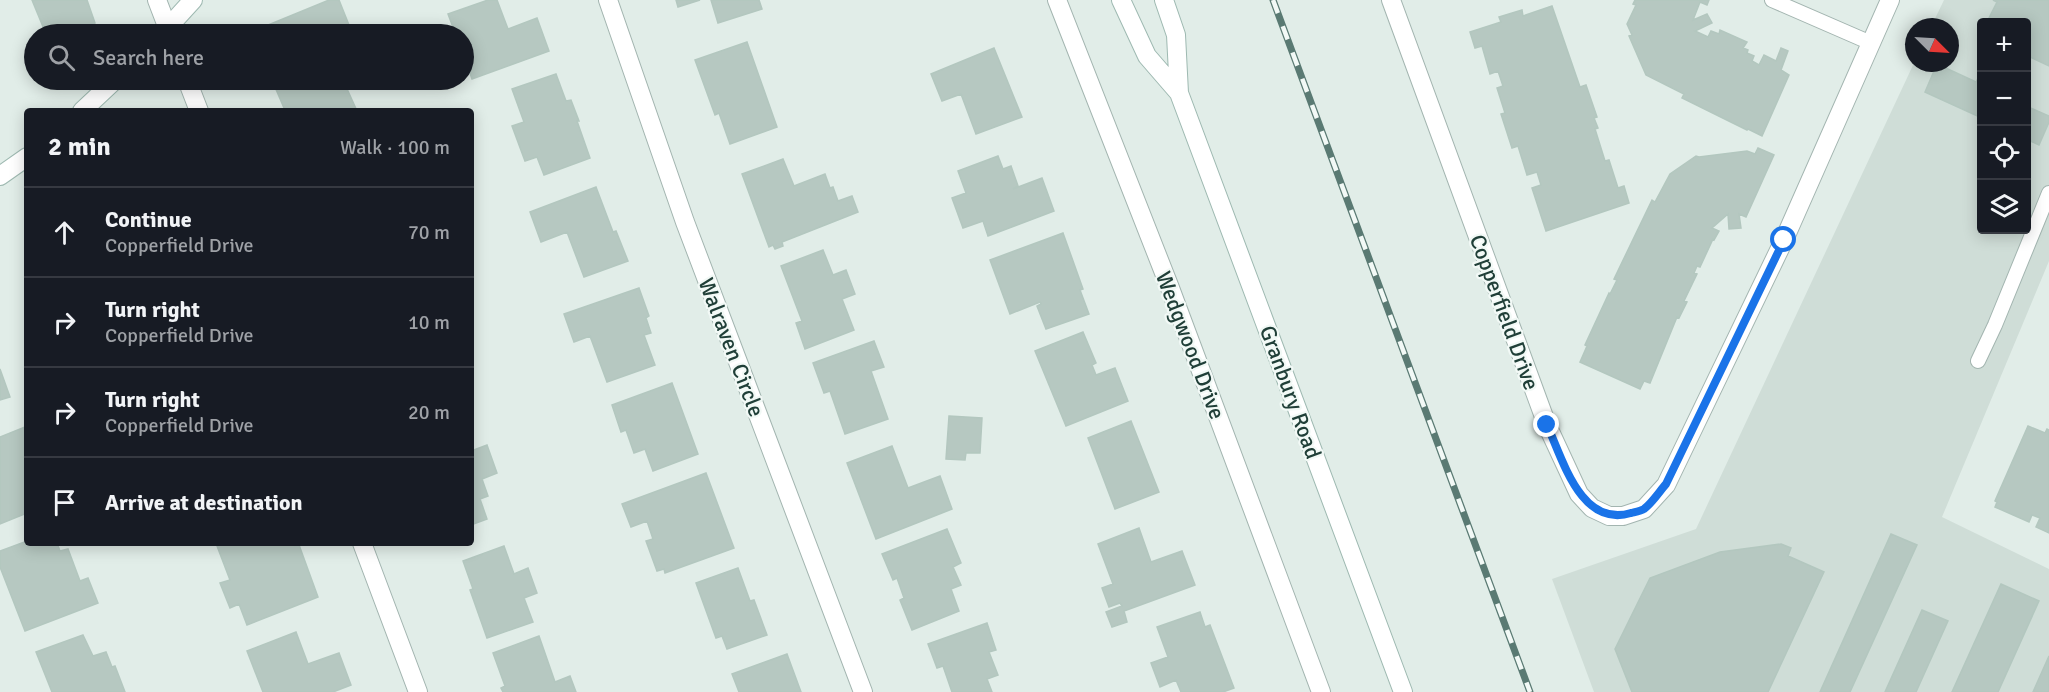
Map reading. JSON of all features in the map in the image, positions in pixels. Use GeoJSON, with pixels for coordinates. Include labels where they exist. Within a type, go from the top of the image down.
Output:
{"type":"FeatureCollection","features":[{"type":"Feature","properties":{"kind":"street"},"geometry":{"type":"LineString","coordinates":[[157,0],[164,24]]}},
{"type":"Feature","properties":{"kind":"street"},"geometry":{"type":"LineString","coordinates":[[174,24],[194,0]]}},
{"type":"Feature","properties":{"kind":"street","name":"Walraven Circle"},"geometry":{"type":"LineString","coordinates":[[608,0],[686,222],[862,692]]}},
{"type":"Feature","properties":{"kind":"street","name":"Wedgwood Drive"},"geometry":{"type":"LineString","coordinates":[[1057,0],[1170,288],[1321,692]]}},
{"type":"Feature","properties":{"kind":"street","name":"Granbury Road"},"geometry":{"type":"LineString","coordinates":[[1121,0],[1147,56],[1179,93]]}},
{"type":"Feature","properties":{"kind":"street","name":"Granbury Road"},"geometry":{"type":"LineString","coordinates":[[1164,0],[1176,35],[1179,93],[1403,692]]}},
{"type":"Feature","properties":{"kind":"street","name":"Copperfield Drive"},"geometry":{"type":"LineString","coordinates":[[1391,0],[1547,425],[1579,494],[1592,508],[1609,516],[1623,516],[1644,509],[1666,484],[1784,240],[1890,0]]}},
{"type":"Feature","properties":{"kind":"street"},"geometry":{"type":"LineString","coordinates":[[85,108],[104,90]]}},
{"type":"Feature","properties":{"kind":"street"},"geometry":{"type":"LineString","coordinates":[[191,90],[198,108]]}},
{"type":"Feature","properties":{"kind":"street"},"geometry":{"type":"LineString","coordinates":[[0,176],[24,159]]}},
{"type":"Feature","properties":{"kind":"street"},"geometry":{"type":"LineString","coordinates":[[363,546],[418,692]]}},
{"type":"Feature","properties":{"kind":"lane"},"geometry":{"type":"LineString","coordinates":[[1772,0],[1871,43]]}},
{"type":"Feature","properties":{"kind":"lane"},"geometry":{"type":"LineString","coordinates":[[1978,361],[2049,193]]}},
{"type":"Feature","properties":{"kind":"shaded area"},"geometry":{"type":"Polygon","coordinates":[[[1944,0],[2049,0],[2049,261],[1942,517],[2049,569],[2049,692],[1594,692],[1552,579],[1696,529],[1910,72],[1959,72],[1959,18],[1935,18],[1944,0]]]}},
{"type":"Feature","properties":{"kind":"building"},"geometry":{"type":"Polygon","coordinates":[[[32,0],[87,0],[95,23],[92,24],[42,24],[32,0]]]}},
{"type":"Feature","properties":{"kind":"building"},"geometry":{"type":"Polygon","coordinates":[[[329,0],[339,0],[349,24],[271,24],[329,0]]]}},
{"type":"Feature","properties":{"kind":"building"},"geometry":{"type":"Polygon","coordinates":[[[488,0],[497,0],[508,29],[537,18],[549,51],[474,78],[474,24],[452,24],[448,14],[488,0]]]}},
{"type":"Feature","properties":{"kind":"building"},"geometry":{"type":"Polygon","coordinates":[[[676,0],[700,0],[678,7],[676,0]]]}},
{"type":"Feature","properties":{"kind":"building"},"geometry":{"type":"Polygon","coordinates":[[[711,0],[759,0],[762,9],[718,23],[711,0]]]}},
{"type":"Feature","properties":{"kind":"building"},"geometry":{"type":"Polygon","coordinates":[[[1635,0],[1709,0],[1707,5],[1700,2],[1693,20],[1707,14],[1712,23],[1695,31],[1708,37],[1711,31],[1719,34],[1720,30],[1747,42],[1743,48],[1754,56],[1752,61],[1759,65],[1764,55],[1776,61],[1781,48],[1788,51],[1781,70],[1789,75],[1762,136],[1682,98],[1684,94],[1646,75],[1629,36],[1632,35],[1627,24],[1636,5],[1633,4],[1635,0]]]}},
{"type":"Feature","properties":{"kind":"building"},"geometry":{"type":"Polygon","coordinates":[[[1993,0],[2049,0],[2049,66],[2031,57],[2031,18],[1989,18],[1997,2],[1993,0]]]}},
{"type":"Feature","properties":{"kind":"building"},"geometry":{"type":"Polygon","coordinates":[[[1552,6],[1580,87],[1586,85],[1597,117],[1594,118],[1598,128],[1595,129],[1605,161],[1609,160],[1618,188],[1624,186],[1629,203],[1546,231],[1532,188],[1541,185],[1537,172],[1527,175],[1518,146],[1512,148],[1501,114],[1505,113],[1497,88],[1503,86],[1498,71],[1490,74],[1482,46],[1475,48],[1470,32],[1501,22],[1499,17],[1522,10],[1523,16],[1552,6]]]}},
{"type":"Feature","properties":{"kind":"building"},"geometry":{"type":"Polygon","coordinates":[[[747,42],[777,127],[730,144],[719,113],[715,115],[695,60],[747,42]]]}},
{"type":"Feature","properties":{"kind":"building"},"geometry":{"type":"Polygon","coordinates":[[[994,48],[1022,117],[976,134],[961,94],[942,101],[931,74],[994,48]]]}},
{"type":"Feature","properties":{"kind":"building"},"geometry":{"type":"Polygon","coordinates":[[[1934,72],[1954,72],[1976,82],[1977,80],[1977,116],[1925,92],[1934,72]]]}},
{"type":"Feature","properties":{"kind":"building"},"geometry":{"type":"Polygon","coordinates":[[[556,74],[566,101],[571,100],[590,158],[544,175],[537,157],[525,161],[512,126],[524,122],[512,89],[556,74]]]}},
{"type":"Feature","properties":{"kind":"building"},"geometry":{"type":"Polygon","coordinates":[[[276,90],[348,90],[356,108],[284,108],[276,90]]]}},
{"type":"Feature","properties":{"kind":"building"},"geometry":{"type":"Polygon","coordinates":[[[2031,108],[2049,116],[2049,122],[2039,145],[2031,141],[2031,108]]]}},
{"type":"Feature","properties":{"kind":"building"},"geometry":{"type":"Polygon","coordinates":[[[1758,148],[1774,155],[1746,217],[1739,214],[1741,228],[1729,229],[1728,214],[1712,228],[1719,231],[1700,267],[1697,266],[1694,273],[1697,274],[1684,301],[1687,302],[1679,318],[1677,317],[1650,383],[1644,381],[1640,389],[1580,362],[1587,346],[1585,345],[1617,280],[1614,279],[1652,200],[1655,202],[1670,174],[1696,156],[1747,151],[1755,154],[1758,148]]]}},
{"type":"Feature","properties":{"kind":"building"},"geometry":{"type":"Polygon","coordinates":[[[998,156],[1003,169],[1011,166],[1018,186],[1013,189],[1042,178],[1054,211],[988,236],[983,221],[963,228],[952,198],[966,193],[958,171],[998,156]]]}},
{"type":"Feature","properties":{"kind":"building"},"geometry":{"type":"Polygon","coordinates":[[[783,159],[794,186],[825,174],[838,201],[852,196],[858,212],[782,242],[783,246],[775,249],[773,245],[769,247],[742,174],[783,159]]]}},
{"type":"Feature","properties":{"kind":"building"},"geometry":{"type":"Polygon","coordinates":[[[596,187],[613,232],[616,231],[628,261],[584,277],[567,232],[541,242],[530,212],[596,187]]]}},
{"type":"Feature","properties":{"kind":"building"},"geometry":{"type":"Polygon","coordinates":[[[1063,233],[1083,289],[1080,290],[1089,314],[1046,329],[1037,306],[1041,304],[1040,302],[1010,314],[990,260],[1063,233]]]}},
{"type":"Feature","properties":{"kind":"building"},"geometry":{"type":"Polygon","coordinates":[[[823,250],[833,275],[846,270],[855,294],[842,299],[854,330],[805,349],[796,323],[802,321],[781,266],[823,250]]]}},
{"type":"Feature","properties":{"kind":"building"},"geometry":{"type":"Polygon","coordinates":[[[639,288],[649,316],[646,318],[651,333],[644,335],[655,365],[607,382],[590,336],[574,342],[564,314],[639,288]]]}},
{"type":"Feature","properties":{"kind":"building"},"geometry":{"type":"Polygon","coordinates":[[[1083,332],[1096,363],[1092,365],[1096,375],[1115,368],[1128,401],[1066,426],[1035,351],[1083,332]]]}},
{"type":"Feature","properties":{"kind":"building"},"geometry":{"type":"Polygon","coordinates":[[[874,341],[884,367],[871,371],[888,419],[845,434],[830,391],[824,393],[813,363],[874,341]]]}},
{"type":"Feature","properties":{"kind":"building"},"geometry":{"type":"Polygon","coordinates":[[[0,369],[10,397],[0,400],[0,369]]]}},
{"type":"Feature","properties":{"kind":"building"},"geometry":{"type":"Polygon","coordinates":[[[672,383],[698,454],[653,471],[645,449],[634,453],[626,430],[621,432],[612,405],[672,383]]]}},
{"type":"Feature","properties":{"kind":"building"},"geometry":{"type":"Polygon","coordinates":[[[949,416],[982,418],[980,453],[966,453],[965,460],[946,459],[949,416]]]}},
{"type":"Feature","properties":{"kind":"building"},"geometry":{"type":"Polygon","coordinates":[[[1131,421],[1159,492],[1115,509],[1088,438],[1131,421]]]}},
{"type":"Feature","properties":{"kind":"building"},"geometry":{"type":"Polygon","coordinates":[[[2028,426],[2045,433],[2047,429],[2049,430],[2049,533],[2036,527],[2040,518],[2032,515],[2029,522],[1995,507],[1997,502],[1995,501],[2028,426]]]}},
{"type":"Feature","properties":{"kind":"building"},"geometry":{"type":"Polygon","coordinates":[[[24,427],[24,514],[0,524],[0,437],[24,427]]]}},
{"type":"Feature","properties":{"kind":"building"},"geometry":{"type":"Polygon","coordinates":[[[487,445],[497,473],[482,479],[488,496],[480,499],[487,519],[474,524],[474,450],[487,445]]]}},
{"type":"Feature","properties":{"kind":"building"},"geometry":{"type":"Polygon","coordinates":[[[892,446],[908,488],[940,476],[952,509],[876,539],[847,463],[892,446]]]}},
{"type":"Feature","properties":{"kind":"building"},"geometry":{"type":"Polygon","coordinates":[[[706,473],[734,548],[665,573],[664,569],[657,571],[646,541],[653,539],[647,521],[631,527],[622,504],[706,473]]]}},
{"type":"Feature","properties":{"kind":"building"},"geometry":{"type":"Polygon","coordinates":[[[1139,528],[1151,562],[1182,551],[1195,585],[1124,611],[1127,622],[1112,627],[1106,612],[1122,606],[1120,603],[1109,607],[1102,588],[1113,584],[1098,544],[1139,528]]]}},
{"type":"Feature","properties":{"kind":"building"},"geometry":{"type":"Polygon","coordinates":[[[947,529],[961,563],[953,567],[961,585],[951,589],[959,611],[912,630],[900,600],[904,598],[897,578],[893,580],[882,554],[947,529]]]}},
{"type":"Feature","properties":{"kind":"building"},"geometry":{"type":"Polygon","coordinates":[[[1891,534],[1917,545],[1850,692],[1820,692],[1891,534]]]}},
{"type":"Feature","properties":{"kind":"building"},"geometry":{"type":"Polygon","coordinates":[[[24,542],[24,546],[58,546],[60,551],[68,549],[80,581],[88,578],[98,603],[25,631],[0,567],[0,551],[24,542]]]}},
{"type":"Feature","properties":{"kind":"building"},"geometry":{"type":"Polygon","coordinates":[[[1781,544],[1791,548],[1788,556],[1824,572],[1768,692],[1632,692],[1615,649],[1650,578],[1720,552],[1781,544]]]}},
{"type":"Feature","properties":{"kind":"building"},"geometry":{"type":"Polygon","coordinates":[[[217,546],[299,546],[318,597],[247,625],[239,604],[230,608],[220,583],[230,580],[217,546]]]}},
{"type":"Feature","properties":{"kind":"building"},"geometry":{"type":"Polygon","coordinates":[[[504,546],[514,574],[528,568],[537,593],[524,598],[533,622],[487,638],[470,590],[473,589],[463,561],[504,546]]]}},
{"type":"Feature","properties":{"kind":"building"},"geometry":{"type":"Polygon","coordinates":[[[738,568],[750,601],[754,600],[767,635],[727,649],[722,636],[716,638],[696,583],[738,568]]]}},
{"type":"Feature","properties":{"kind":"building"},"geometry":{"type":"Polygon","coordinates":[[[2001,584],[2039,601],[1998,692],[1952,692],[2001,584]]]}},
{"type":"Feature","properties":{"kind":"building"},"geometry":{"type":"Polygon","coordinates":[[[1922,610],[1948,621],[1916,692],[1885,692],[1922,610]]]}},
{"type":"Feature","properties":{"kind":"building"},"geometry":{"type":"Polygon","coordinates":[[[1200,612],[1205,627],[1210,625],[1234,688],[1223,692],[1181,692],[1176,680],[1160,687],[1151,663],[1168,657],[1157,627],[1200,612]]]}},
{"type":"Feature","properties":{"kind":"building"},"geometry":{"type":"Polygon","coordinates":[[[987,623],[996,650],[989,652],[998,675],[987,679],[992,692],[952,692],[943,666],[937,668],[928,644],[987,623]]]}},
{"type":"Feature","properties":{"kind":"building"},"geometry":{"type":"Polygon","coordinates":[[[296,632],[308,664],[339,653],[351,685],[333,692],[263,692],[247,651],[296,632]]]}},
{"type":"Feature","properties":{"kind":"building"},"geometry":{"type":"Polygon","coordinates":[[[83,635],[93,656],[106,652],[112,667],[115,666],[125,692],[52,692],[36,652],[83,635]]]}},
{"type":"Feature","properties":{"kind":"building"},"geometry":{"type":"Polygon","coordinates":[[[539,636],[555,682],[570,676],[576,692],[503,692],[501,688],[505,686],[493,653],[539,636]]]}},
{"type":"Feature","properties":{"kind":"building"},"geometry":{"type":"Polygon","coordinates":[[[787,654],[801,692],[739,692],[732,674],[787,654]]]}},
{"type":"Feature","properties":{"kind":"building"},"geometry":{"type":"Polygon","coordinates":[[[2049,656],[2049,692],[2033,692],[2049,656]]]}},
{"type":"Feature","properties":{"kind":"railway"},"geometry":{"type":"LineString","coordinates":[[1273,0],[1530,692]]}},
{"type":"Feature","properties":{"kind":"route"},"geometry":{"type":"LineString","coordinates":[[1547,425],[1579,494],[1592,508],[1609,516],[1623,516],[1644,509],[1666,484],[1784,240]]}}]}
